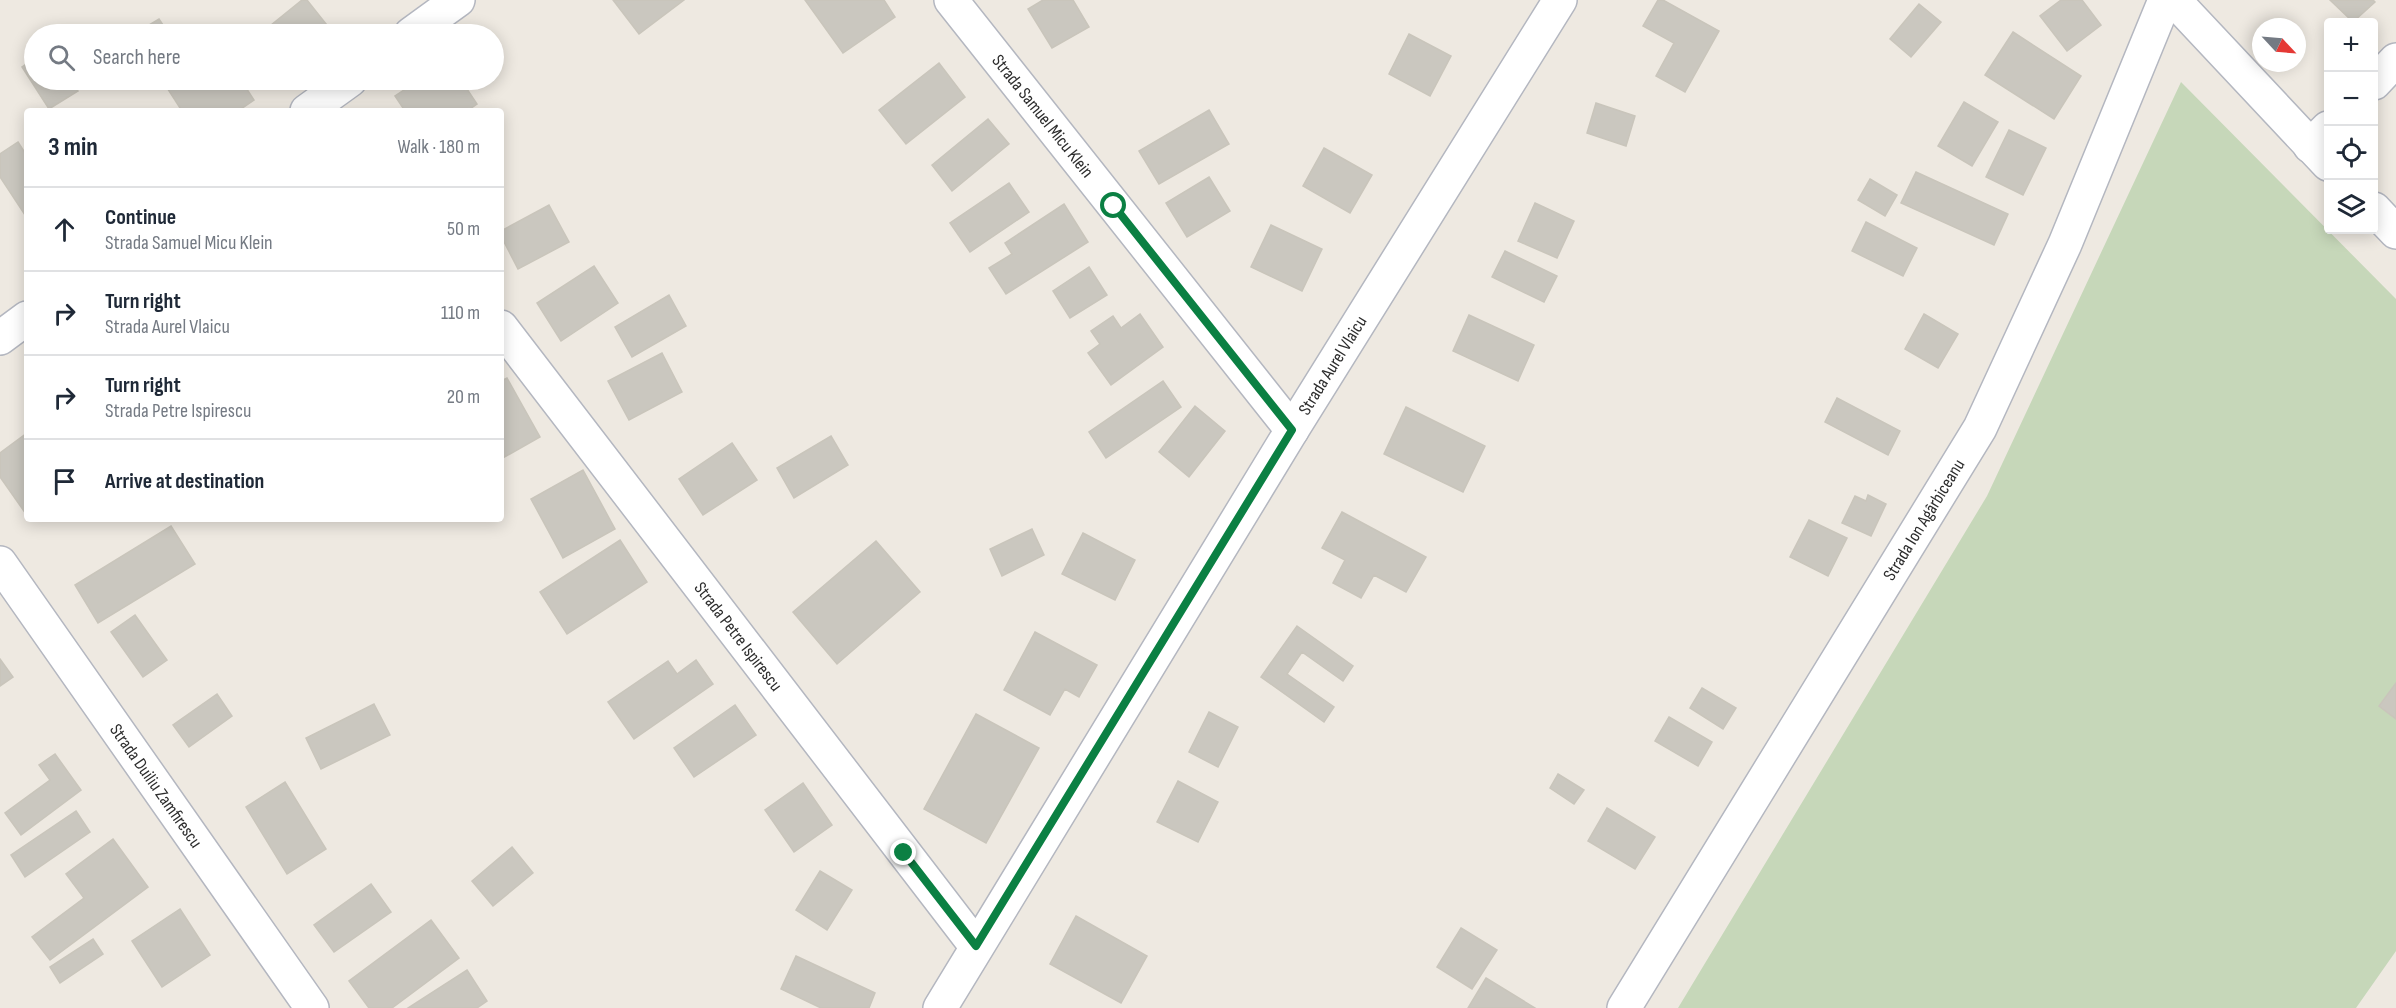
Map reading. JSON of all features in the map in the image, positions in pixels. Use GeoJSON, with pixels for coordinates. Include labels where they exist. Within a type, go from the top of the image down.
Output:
{"type":"FeatureCollection","features":[{"type":"Feature","properties":{"kind":"street"},"geometry":{"type":"LineString","coordinates":[[425,24],[458,0]]}},
{"type":"Feature","properties":{"kind":"street","name":"Strada Samuel Micu Klein"},"geometry":{"type":"LineString","coordinates":[[951,0],[1292,430]]}},
{"type":"Feature","properties":{"kind":"street","name":"Strada Aurel Vlaicu"},"geometry":{"type":"LineString","coordinates":[[940,1008],[1292,430],[1560,0]]}},
{"type":"Feature","properties":{"kind":"street","name":"Strada Ion Agârbiceanu"},"geometry":{"type":"LineString","coordinates":[[1624,1008],[1980,428],[2065,244],[2165,0]]}},
{"type":"Feature","properties":{"kind":"street"},"geometry":{"type":"LineString","coordinates":[[2174,0],[2322,146]]}},
{"type":"Feature","properties":{"kind":"street"},"geometry":{"type":"LineString","coordinates":[[2378,78],[2396,60]]}},
{"type":"Feature","properties":{"kind":"street"},"geometry":{"type":"LineString","coordinates":[[2378,214],[2396,232]]}},
{"type":"Feature","properties":{"kind":"street"},"geometry":{"type":"LineString","coordinates":[[0,338],[24,320]]}},
{"type":"Feature","properties":{"kind":"street","name":"Strada Petre Ispirescu"},"geometry":{"type":"LineString","coordinates":[[504,331],[976,946]]}},
{"type":"Feature","properties":{"kind":"street","name":"Strada Duiliu Zamfirescu"},"geometry":{"type":"LineString","coordinates":[[0,563],[312,1008]]}},
{"type":"Feature","properties":{"kind":"green space"},"geometry":{"type":"Polygon","coordinates":[[[2181,82],[2324,226],[2324,234],[2332,234],[2396,299],[2396,951],[2356,1008],[1678,1008],[1987,496],[2181,82]]]}},
{"type":"Feature","properties":{"kind":"building"},"geometry":{"type":"Polygon","coordinates":[[[302,0],[307,0],[326,24],[272,24],[302,0]]]}},
{"type":"Feature","properties":{"kind":"building"},"geometry":{"type":"Polygon","coordinates":[[[613,0],[684,0],[639,34],[613,0]]]}},
{"type":"Feature","properties":{"kind":"building"},"geometry":{"type":"Polygon","coordinates":[[[805,0],[884,0],[895,17],[843,53],[805,0]]]}},
{"type":"Feature","properties":{"kind":"building"},"geometry":{"type":"Polygon","coordinates":[[[1043,0],[1073,0],[1089,27],[1052,48],[1028,9],[1043,0]]]}},
{"type":"Feature","properties":{"kind":"building"},"geometry":{"type":"Polygon","coordinates":[[[1658,0],[1663,0],[1719,31],[1685,92],[1656,76],[1674,43],[1643,26],[1658,0]]]}},
{"type":"Feature","properties":{"kind":"building"},"geometry":{"type":"Polygon","coordinates":[[[2061,0],[2082,0],[2101,25],[2067,51],[2040,16],[2061,0]]]}},
{"type":"Feature","properties":{"kind":"building"},"geometry":{"type":"Polygon","coordinates":[[[2330,0],[2373,0],[2375,2],[2357,18],[2349,18],[2330,0]]]}},
{"type":"Feature","properties":{"kind":"building"},"geometry":{"type":"Polygon","coordinates":[[[1919,4],[1941,22],[1911,57],[1890,39],[1919,4]]]}},
{"type":"Feature","properties":{"kind":"building"},"geometry":{"type":"Polygon","coordinates":[[[159,19],[162,24],[151,24],[159,19]]]}},
{"type":"Feature","properties":{"kind":"building"},"geometry":{"type":"Polygon","coordinates":[[[2013,32],[2081,76],[2054,119],[1985,75],[2013,32]]]}},
{"type":"Feature","properties":{"kind":"building"},"geometry":{"type":"Polygon","coordinates":[[[1409,34],[1451,56],[1430,96],[1389,74],[1409,34]]]}},
{"type":"Feature","properties":{"kind":"building"},"geometry":{"type":"Polygon","coordinates":[[[939,63],[965,97],[906,144],[879,110],[939,63]]]}},
{"type":"Feature","properties":{"kind":"building"},"geometry":{"type":"Polygon","coordinates":[[[37,90],[78,91],[51,108],[37,90]]]}},
{"type":"Feature","properties":{"kind":"building"},"geometry":{"type":"Polygon","coordinates":[[[168,90],[248,90],[254,100],[242,108],[180,108],[168,90]]]}},
{"type":"Feature","properties":{"kind":"building"},"geometry":{"type":"Polygon","coordinates":[[[404,90],[468,90],[477,104],[471,108],[403,108],[395,96],[404,90]]]}},
{"type":"Feature","properties":{"kind":"building"},"geometry":{"type":"Polygon","coordinates":[[[1964,102],[1998,122],[1972,166],[1938,146],[1964,102]]]}},
{"type":"Feature","properties":{"kind":"building"},"geometry":{"type":"Polygon","coordinates":[[[1596,103],[1635,116],[1626,146],[1587,133],[1596,103]]]}},
{"type":"Feature","properties":{"kind":"building"},"geometry":{"type":"Polygon","coordinates":[[[1209,110],[1229,144],[1159,184],[1139,151],[1209,110]]]}},
{"type":"Feature","properties":{"kind":"building"},"geometry":{"type":"Polygon","coordinates":[[[988,119],[1009,144],[952,191],[932,165],[988,119]]]}},
{"type":"Feature","properties":{"kind":"building"},"geometry":{"type":"Polygon","coordinates":[[[2009,130],[2046,148],[2023,195],[1986,177],[2009,130]]]}},
{"type":"Feature","properties":{"kind":"building"},"geometry":{"type":"Polygon","coordinates":[[[18,142],[24,151],[24,213],[0,177],[0,154],[18,142]]]}},
{"type":"Feature","properties":{"kind":"building"},"geometry":{"type":"Polygon","coordinates":[[[1324,148],[1372,175],[1350,213],[1303,186],[1324,148]]]}},
{"type":"Feature","properties":{"kind":"building"},"geometry":{"type":"Polygon","coordinates":[[[1916,172],[2008,214],[1994,245],[1901,203],[1916,172]]]}},
{"type":"Feature","properties":{"kind":"building"},"geometry":{"type":"Polygon","coordinates":[[[1209,177],[1230,211],[1187,237],[1166,203],[1209,177]]]}},
{"type":"Feature","properties":{"kind":"building"},"geometry":{"type":"Polygon","coordinates":[[[1870,179],[1897,195],[1885,216],[1858,200],[1870,179]]]}},
{"type":"Feature","properties":{"kind":"building"},"geometry":{"type":"Polygon","coordinates":[[[1009,183],[1029,212],[970,252],[950,223],[1009,183]]]}},
{"type":"Feature","properties":{"kind":"building"},"geometry":{"type":"Polygon","coordinates":[[[1535,203],[1574,221],[1557,258],[1518,241],[1535,203]]]}},
{"type":"Feature","properties":{"kind":"building"},"geometry":{"type":"Polygon","coordinates":[[[1064,204],[1088,242],[1006,294],[989,268],[1012,254],[1005,243],[1064,204]]]}},
{"type":"Feature","properties":{"kind":"building"},"geometry":{"type":"Polygon","coordinates":[[[549,205],[569,242],[518,269],[504,242],[504,229],[549,205]]]}},
{"type":"Feature","properties":{"kind":"building"},"geometry":{"type":"Polygon","coordinates":[[[1866,222],[1917,248],[1903,276],[1852,251],[1866,222]]]}},
{"type":"Feature","properties":{"kind":"building"},"geometry":{"type":"Polygon","coordinates":[[[1271,225],[1322,249],[1302,291],[1251,267],[1271,225]]]}},
{"type":"Feature","properties":{"kind":"building"},"geometry":{"type":"Polygon","coordinates":[[[1505,251],[1557,276],[1544,302],[1492,277],[1505,251]]]}},
{"type":"Feature","properties":{"kind":"building"},"geometry":{"type":"Polygon","coordinates":[[[594,266],[618,303],[561,341],[537,303],[594,266]]]}},
{"type":"Feature","properties":{"kind":"building"},"geometry":{"type":"Polygon","coordinates":[[[1089,267],[1107,295],[1070,318],[1053,291],[1089,267]]]}},
{"type":"Feature","properties":{"kind":"building"},"geometry":{"type":"Polygon","coordinates":[[[669,295],[686,326],[632,357],[615,327],[669,295]]]}},
{"type":"Feature","properties":{"kind":"building"},"geometry":{"type":"Polygon","coordinates":[[[1140,314],[1163,347],[1111,385],[1088,353],[1100,344],[1091,331],[1113,316],[1121,328],[1140,314]]]}},
{"type":"Feature","properties":{"kind":"building"},"geometry":{"type":"Polygon","coordinates":[[[1924,314],[1958,334],[1938,368],[1905,349],[1924,314]]]}},
{"type":"Feature","properties":{"kind":"building"},"geometry":{"type":"Polygon","coordinates":[[[1469,315],[1534,345],[1518,381],[1453,351],[1469,315]]]}},
{"type":"Feature","properties":{"kind":"building"},"geometry":{"type":"Polygon","coordinates":[[[662,353],[682,392],[629,420],[608,381],[662,353]]]}},
{"type":"Feature","properties":{"kind":"building"},"geometry":{"type":"Polygon","coordinates":[[[507,378],[540,437],[504,457],[504,380],[507,378]]]}},
{"type":"Feature","properties":{"kind":"building"},"geometry":{"type":"Polygon","coordinates":[[[1163,381],[1181,407],[1106,458],[1089,432],[1163,381]]]}},
{"type":"Feature","properties":{"kind":"building"},"geometry":{"type":"Polygon","coordinates":[[[1837,398],[1900,431],[1888,455],[1825,422],[1837,398]]]}},
{"type":"Feature","properties":{"kind":"building"},"geometry":{"type":"Polygon","coordinates":[[[1195,406],[1225,431],[1189,477],[1159,452],[1195,406]]]}},
{"type":"Feature","properties":{"kind":"building"},"geometry":{"type":"Polygon","coordinates":[[[1406,407],[1485,446],[1463,492],[1384,454],[1406,407]]]}},
{"type":"Feature","properties":{"kind":"building"},"geometry":{"type":"Polygon","coordinates":[[[24,435],[24,511],[0,477],[0,453],[24,435]]]}},
{"type":"Feature","properties":{"kind":"building"},"geometry":{"type":"Polygon","coordinates":[[[831,436],[848,465],[794,498],[777,468],[831,436]]]}},
{"type":"Feature","properties":{"kind":"building"},"geometry":{"type":"Polygon","coordinates":[[[732,443],[757,480],[703,515],[679,479],[732,443]]]}},
{"type":"Feature","properties":{"kind":"building"},"geometry":{"type":"Polygon","coordinates":[[[583,470],[615,529],[563,558],[531,499],[583,470]]]}},
{"type":"Feature","properties":{"kind":"building"},"geometry":{"type":"Polygon","coordinates":[[[1868,495],[1886,504],[1871,536],[1842,523],[1855,496],[1866,501],[1868,495]]]}},
{"type":"Feature","properties":{"kind":"building"},"geometry":{"type":"Polygon","coordinates":[[[1342,512],[1426,557],[1406,592],[1374,575],[1361,598],[1333,583],[1345,560],[1322,548],[1342,512]]]}},
{"type":"Feature","properties":{"kind":"building"},"geometry":{"type":"Polygon","coordinates":[[[1809,520],[1847,538],[1828,576],[1790,557],[1809,520]]]}},
{"type":"Feature","properties":{"kind":"building"},"geometry":{"type":"Polygon","coordinates":[[[171,526],[195,564],[98,623],[75,585],[171,526]]]}},
{"type":"Feature","properties":{"kind":"building"},"geometry":{"type":"Polygon","coordinates":[[[1032,529],[1044,555],[1002,576],[990,549],[1032,529]]]}},
{"type":"Feature","properties":{"kind":"building"},"geometry":{"type":"Polygon","coordinates":[[[1083,533],[1135,560],[1115,600],[1062,574],[1083,533]]]}},
{"type":"Feature","properties":{"kind":"building"},"geometry":{"type":"Polygon","coordinates":[[[620,540],[647,582],[567,634],[540,592],[620,540]]]}},
{"type":"Feature","properties":{"kind":"building"},"geometry":{"type":"Polygon","coordinates":[[[876,541],[920,592],[837,664],[793,612],[876,541]]]}},
{"type":"Feature","properties":{"kind":"building"},"geometry":{"type":"Polygon","coordinates":[[[135,615],[167,660],[143,677],[111,632],[135,615]]]}},
{"type":"Feature","properties":{"kind":"building"},"geometry":{"type":"Polygon","coordinates":[[[1297,626],[1353,666],[1343,681],[1302,652],[1287,674],[1334,707],[1324,722],[1261,677],[1297,626]]]}},
{"type":"Feature","properties":{"kind":"building"},"geometry":{"type":"Polygon","coordinates":[[[1035,632],[1097,665],[1079,697],[1065,689],[1050,715],[1004,690],[1035,632]]]}},
{"type":"Feature","properties":{"kind":"building"},"geometry":{"type":"Polygon","coordinates":[[[0,659],[13,677],[0,686],[0,659]]]}},
{"type":"Feature","properties":{"kind":"building"},"geometry":{"type":"Polygon","coordinates":[[[696,660],[713,684],[634,739],[608,702],[668,661],[677,674],[696,660]]]}},
{"type":"Feature","properties":{"kind":"building"},"geometry":{"type":"Polygon","coordinates":[[[2396,683],[2396,719],[2379,706],[2396,683]]]}},
{"type":"Feature","properties":{"kind":"building"},"geometry":{"type":"Polygon","coordinates":[[[1702,688],[1736,708],[1723,729],[1690,708],[1702,688]]]}},
{"type":"Feature","properties":{"kind":"building"},"geometry":{"type":"Polygon","coordinates":[[[217,694],[232,716],[189,747],[173,725],[217,694]]]}},
{"type":"Feature","properties":{"kind":"building"},"geometry":{"type":"Polygon","coordinates":[[[374,704],[390,735],[321,769],[306,738],[374,704]]]}},
{"type":"Feature","properties":{"kind":"building"},"geometry":{"type":"Polygon","coordinates":[[[735,705],[756,735],[694,777],[674,748],[735,705]]]}},
{"type":"Feature","properties":{"kind":"building"},"geometry":{"type":"Polygon","coordinates":[[[1209,712],[1238,727],[1218,767],[1189,752],[1209,712]]]}},
{"type":"Feature","properties":{"kind":"building"},"geometry":{"type":"Polygon","coordinates":[[[976,714],[1039,748],[986,843],[924,809],[976,714]]]}},
{"type":"Feature","properties":{"kind":"building"},"geometry":{"type":"Polygon","coordinates":[[[1669,717],[1712,742],[1698,766],[1655,741],[1669,717]]]}},
{"type":"Feature","properties":{"kind":"building"},"geometry":{"type":"Polygon","coordinates":[[[55,754],[81,790],[21,835],[5,813],[50,780],[39,765],[55,754]]]}},
{"type":"Feature","properties":{"kind":"building"},"geometry":{"type":"Polygon","coordinates":[[[1558,774],[1584,790],[1574,804],[1550,788],[1558,774]]]}},
{"type":"Feature","properties":{"kind":"building"},"geometry":{"type":"Polygon","coordinates":[[[1178,781],[1218,802],[1198,842],[1157,822],[1178,781]]]}},
{"type":"Feature","properties":{"kind":"building"},"geometry":{"type":"Polygon","coordinates":[[[285,782],[326,849],[287,874],[246,807],[285,782]]]}},
{"type":"Feature","properties":{"kind":"building"},"geometry":{"type":"Polygon","coordinates":[[[803,783],[832,825],[794,852],[765,810],[803,783]]]}},
{"type":"Feature","properties":{"kind":"building"},"geometry":{"type":"Polygon","coordinates":[[[1607,808],[1655,837],[1635,869],[1588,841],[1607,808]]]}},
{"type":"Feature","properties":{"kind":"building"},"geometry":{"type":"Polygon","coordinates":[[[76,811],[90,832],[25,877],[11,855],[76,811]]]}},
{"type":"Feature","properties":{"kind":"building"},"geometry":{"type":"Polygon","coordinates":[[[113,839],[148,887],[50,960],[32,937],[84,898],[66,874],[113,839]]]}},
{"type":"Feature","properties":{"kind":"building"},"geometry":{"type":"Polygon","coordinates":[[[512,847],[533,873],[493,906],[472,881],[512,847]]]}},
{"type":"Feature","properties":{"kind":"building"},"geometry":{"type":"Polygon","coordinates":[[[820,871],[852,890],[827,930],[796,910],[820,871]]]}},
{"type":"Feature","properties":{"kind":"building"},"geometry":{"type":"Polygon","coordinates":[[[371,884],[391,912],[334,952],[314,925],[371,884]]]}},
{"type":"Feature","properties":{"kind":"building"},"geometry":{"type":"Polygon","coordinates":[[[180,909],[210,955],[162,987],[132,941],[180,909]]]}},
{"type":"Feature","properties":{"kind":"building"},"geometry":{"type":"Polygon","coordinates":[[[1076,916],[1147,956],[1121,1003],[1050,964],[1076,916]]]}},
{"type":"Feature","properties":{"kind":"building"},"geometry":{"type":"Polygon","coordinates":[[[431,920],[459,958],[392,1008],[369,1008],[349,981],[431,920]]]}},
{"type":"Feature","properties":{"kind":"building"},"geometry":{"type":"Polygon","coordinates":[[[1461,928],[1497,950],[1472,989],[1437,967],[1461,928]]]}},
{"type":"Feature","properties":{"kind":"building"},"geometry":{"type":"Polygon","coordinates":[[[93,939],[103,954],[60,983],[50,967],[93,939]]]}},
{"type":"Feature","properties":{"kind":"building"},"geometry":{"type":"Polygon","coordinates":[[[796,956],[875,993],[869,1008],[821,1008],[781,989],[796,956]]]}},
{"type":"Feature","properties":{"kind":"building"},"geometry":{"type":"Polygon","coordinates":[[[467,970],[487,1001],[477,1008],[408,1008],[467,970]]]}},
{"type":"Feature","properties":{"kind":"building"},"geometry":{"type":"Polygon","coordinates":[[[1486,978],[1535,1008],[1468,1008],[1486,978]]]}},
{"type":"Feature","properties":{"kind":"route"},"geometry":{"type":"LineString","coordinates":[[904,853],[976,946],[1292,430],[1114,206]]}}]}
